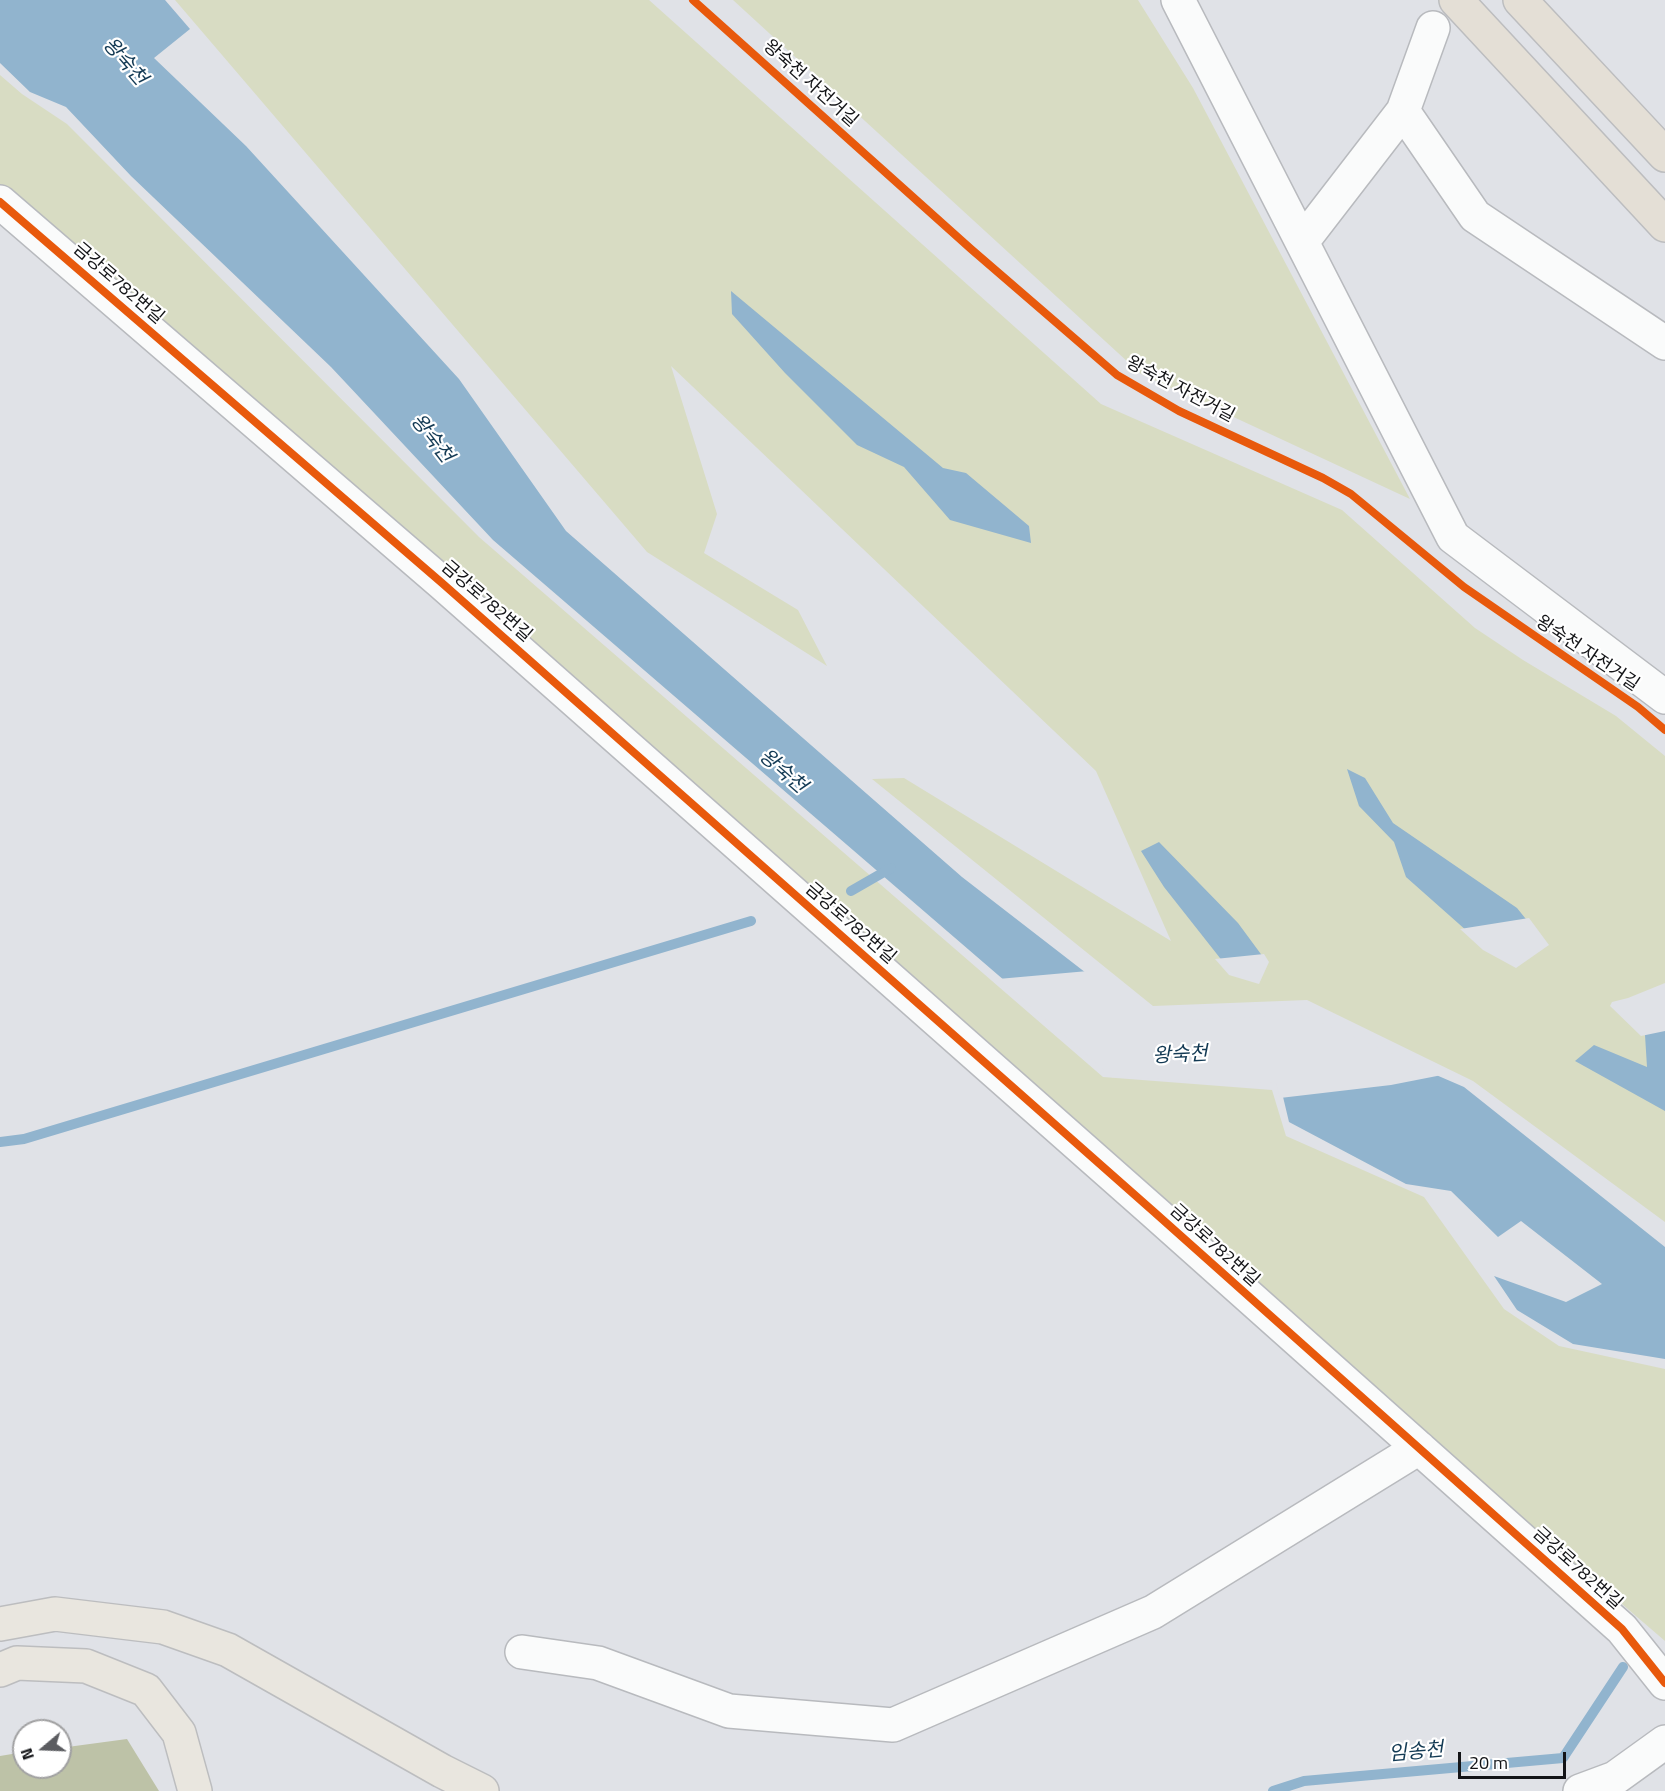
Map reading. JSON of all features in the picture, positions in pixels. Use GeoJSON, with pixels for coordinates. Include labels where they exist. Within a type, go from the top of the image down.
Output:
{"type":"FeatureCollection","features":[{"type":"Feature","properties":{"kind":"highway"},"geometry":{"type":"LineString","coordinates":[[1456,0],[1665,225]]}},
{"type":"Feature","properties":{"kind":"highway"},"geometry":{"type":"LineString","coordinates":[[1520,0],[1665,155]]}},
{"type":"Feature","properties":{"kind":"main road"},"geometry":{"type":"LineString","coordinates":[[0,1624],[55,1614],[163,1627],[228,1650],[442,1771],[482,1791]]}},
{"type":"Feature","properties":{"kind":"main road"},"geometry":{"type":"LineString","coordinates":[[0,1670],[17,1663],[86,1666],[146,1690],[179,1733],[195,1791]]}},
{"type":"Feature","properties":{"kind":"street"},"geometry":{"type":"LineString","coordinates":[[1178,0],[1453,537],[1665,697]]}},
{"type":"Feature","properties":{"kind":"street"},"geometry":{"type":"LineString","coordinates":[[1302,242],[1403,111],[1433,28]]}},
{"type":"Feature","properties":{"kind":"street"},"geometry":{"type":"LineString","coordinates":[[1403,111],[1475,216],[1665,343]]}},
{"type":"Feature","properties":{"kind":"street","name":"금강로782번길"},"geometry":{"type":"LineString","coordinates":[[0,202],[442,583],[1419,1448],[1622,1629],[1665,1683]]}},
{"type":"Feature","properties":{"kind":"street"},"geometry":{"type":"LineString","coordinates":[[522,1652],[598,1663],[729,1711],[892,1725],[1153,1612],[1419,1448]]}},
{"type":"Feature","properties":{"kind":"street"},"geometry":{"type":"LineString","coordinates":[[1580,1791],[1615,1778],[1665,1742]]}},
{"type":"Feature","properties":{"kind":"green space"},"geometry":{"type":"Polygon","coordinates":[[[175,0],[649,0],[1101,404],[1342,510],[1475,628],[1616,716],[1665,756],[1665,1222],[1473,1081],[1307,1000],[1153,1006],[872,779],[904,778],[1171,941],[1096,771],[671,366],[717,514],[704,553],[798,610],[827,666],[647,552],[175,0]]]}},
{"type":"Feature","properties":{"kind":"green space"},"geometry":{"type":"Polygon","coordinates":[[[733,0],[1138,0],[1193,88],[1410,499],[1141,374],[733,0]]]}},
{"type":"Feature","properties":{"kind":"green space"},"geometry":{"type":"Polygon","coordinates":[[[0,75],[22,94],[67,124],[479,537],[1103,1077],[1272,1090],[1286,1136],[1424,1197],[1504,1309],[1559,1346],[1665,1369],[1665,1641],[1401,1414],[0,194],[0,75]]]}},
{"type":"Feature","properties":{"kind":"green space"},"geometry":{"type":"Polygon","coordinates":[[[127,1739],[159,1791],[0,1791],[0,1756],[12,1754],[12,1779],[72,1779],[72,1746],[127,1739]]]}},
{"type":"Feature","properties":{"kind":"water","name":"왕숙천"},"geometry":{"type":"Polygon","coordinates":[[[0,0],[165,0],[190,29],[154,58],[246,146],[459,379],[566,531],[962,877],[1152,1024],[1304,1018],[1464,1087],[1665,1247],[1665,1359],[1573,1344],[1517,1310],[1494,1276],[1566,1302],[1602,1284],[1521,1221],[1498,1237],[1451,1191],[1406,1184],[1289,1122],[1279,1080],[1113,1074],[493,540],[331,367],[131,176],[66,107],[30,92],[0,63],[0,0]]]}},
{"type":"Feature","properties":{"kind":"water"},"geometry":{"type":"Polygon","coordinates":[[[731,291],[943,468],[966,473],[1029,526],[1031,543],[950,520],[904,467],[857,445],[785,373],[732,314],[731,291]]]}},
{"type":"Feature","properties":{"kind":"water"},"geometry":{"type":"Polygon","coordinates":[[[1347,769],[1365,778],[1393,823],[1517,908],[1546,944],[1485,947],[1406,877],[1394,842],[1359,806],[1347,769]]]}},
{"type":"Feature","properties":{"kind":"water"},"geometry":{"type":"Polygon","coordinates":[[[1159,842],[1238,923],[1266,961],[1231,972],[1164,887],[1141,851],[1159,842]]]}},
{"type":"Feature","properties":{"kind":"water"},"geometry":{"type":"Polygon","coordinates":[[[1665,986],[1665,1111],[1575,1061],[1594,1045],[1647,1067],[1645,1035],[1613,1005],[1665,986]]]}},
{"type":"Feature","properties":{"kind":"pier"},"geometry":{"type":"Polygon","coordinates":[[[1529,918],[1549,945],[1516,968],[1483,950],[1460,929],[1529,918]]]}},
{"type":"Feature","properties":{"kind":"pier"},"geometry":{"type":"Polygon","coordinates":[[[1264,954],[1269,962],[1259,984],[1229,975],[1215,959],[1264,954]]]}},
{"type":"Feature","properties":{"kind":"pier"},"geometry":{"type":"Polygon","coordinates":[[[1088,971],[1153,1021],[1304,1015],[1442,1075],[1391,1085],[1280,1098],[1276,1083],[1112,1077],[998,979],[1088,971]]]}},
{"type":"Feature","properties":{"kind":"pier"},"geometry":{"type":"Polygon","coordinates":[[[1665,983],[1665,1031],[1641,1036],[1610,1006],[1612,1002],[1665,983]]]}},
{"type":"Feature","properties":{"kind":"waterway"},"geometry":{"type":"LineString","coordinates":[[851,891],[891,868]]}},
{"type":"Feature","properties":{"kind":"waterway"},"geometry":{"type":"LineString","coordinates":[[0,1142],[24,1139],[751,921]]}},
{"type":"Feature","properties":{"kind":"waterway","name":"임송천"},"geometry":{"type":"LineString","coordinates":[[1273,1791],[1304,1781],[1563,1758],[1623,1667]]}},
{"type":"Feature","properties":{"kind":"cycle path","name":"왕숙천 자전거길"},"geometry":{"type":"LineString","coordinates":[[693,0],[971,249],[1117,375],[1179,411],[1323,478],[1351,494],[1464,587],[1638,707],[1665,730]]}},
{"type":"Feature","properties":{"kind":"cycle path"},"geometry":{"type":"LineString","coordinates":[[0,202],[442,583],[1153,1211],[1622,1629],[1665,1683]]}}]}
